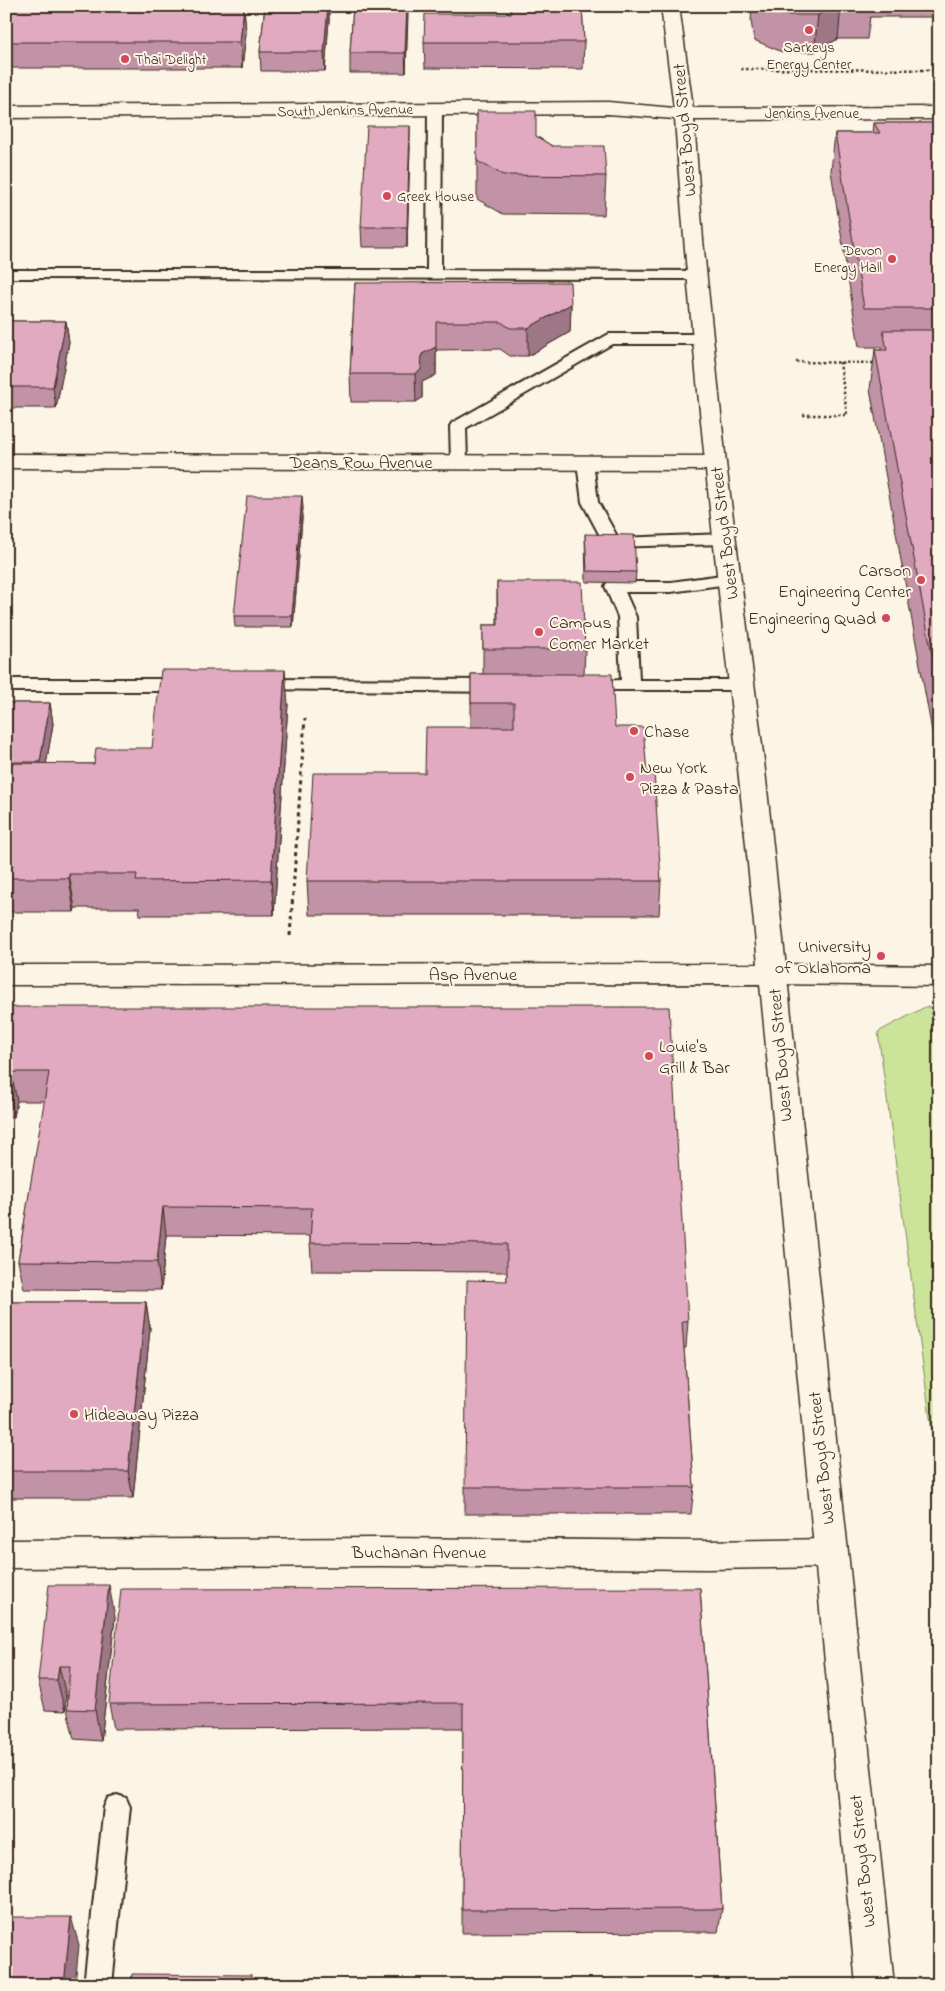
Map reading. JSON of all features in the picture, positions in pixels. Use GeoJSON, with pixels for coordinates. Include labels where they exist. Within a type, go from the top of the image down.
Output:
{"type":"FeatureCollection","features":[{"type":"Feature","properties":{"kind":"street","name":"West Boyd Street"},"geometry":{"type":"LineString","coordinates":[[670,6],[684,114],[715,463],[743,686],[875,1985]]}},
{"type":"Feature","properties":{"kind":"street","name":"South Jenkins Avenue"},"geometry":{"type":"LineString","coordinates":[[6,112],[608,108],[684,114]]}},
{"type":"Feature","properties":{"kind":"street","name":"Jenkins Avenue"},"geometry":{"type":"LineString","coordinates":[[684,114],[939,113]]}},
{"type":"Feature","properties":{"kind":"street","name":"Deans Row Avenue"},"geometry":{"type":"LineString","coordinates":[[6,461],[715,463]]}},
{"type":"Feature","properties":{"kind":"street","name":"Asp Avenue"},"geometry":{"type":"LineString","coordinates":[[6,975],[772,974],[939,976]]}},
{"type":"Feature","properties":{"kind":"street","name":"Buchanan Avenue"},"geometry":{"type":"LineString","coordinates":[[6,1554],[379,1552],[707,1555],[831,1553]]}},
{"type":"Feature","properties":{"kind":"lane"},"geometry":{"type":"LineString","coordinates":[[434,274],[435,108]]}},
{"type":"Feature","properties":{"kind":"lane"},"geometry":{"type":"LineString","coordinates":[[6,274],[697,275]]}},
{"type":"Feature","properties":{"kind":"lane"},"geometry":{"type":"LineString","coordinates":[[459,462],[458,426],[609,339],[703,339]]}},
{"type":"Feature","properties":{"kind":"lane"},"geometry":{"type":"LineString","coordinates":[[584,462],[590,502],[612,543],[725,539]]}},
{"type":"Feature","properties":{"kind":"lane"},"geometry":{"type":"LineString","coordinates":[[630,686],[627,617],[614,586],[671,586],[729,579]]}},
{"type":"Feature","properties":{"kind":"lane"},"geometry":{"type":"LineString","coordinates":[[6,685],[201,685]]}},
{"type":"Feature","properties":{"kind":"lane"},"geometry":{"type":"LineString","coordinates":[[240,685],[513,686]]}},
{"type":"Feature","properties":{"kind":"lane"},"geometry":{"type":"LineString","coordinates":[[571,686],[743,686]]}},
{"type":"Feature","properties":{"kind":"lane"},"geometry":{"type":"LineString","coordinates":[[98,1985],[116,1807]]}},
{"type":"Feature","properties":{"kind":"path"},"geometry":{"type":"LineString","coordinates":[[742,69],[939,70]]}},
{"type":"Feature","properties":{"kind":"path"},"geometry":{"type":"LineString","coordinates":[[796,362],[879,363]]}},
{"type":"Feature","properties":{"kind":"path"},"geometry":{"type":"LineString","coordinates":[[803,416],[847,415],[840,362]]}},
{"type":"Feature","properties":{"kind":"path"},"geometry":{"type":"LineString","coordinates":[[288,974],[308,686]]}},
{"type":"Feature","properties":{"kind":"green space"},"geometry":{"type":"Polygon","coordinates":[[[939,1006],[939,1484],[878,1032],[925,1007],[939,1006]]]}},
{"type":"Feature","properties":{"kind":"building"},"geometry":{"type":"Polygon","coordinates":[[[265,6],[328,6],[324,52],[260,52],[265,6]]]}},
{"type":"Feature","properties":{"kind":"building"},"geometry":{"type":"Polygon","coordinates":[[[353,6],[407,6],[405,53],[350,53],[353,6]]]}},
{"type":"Feature","properties":{"kind":"building"},"geometry":{"type":"Polygon","coordinates":[[[511,6],[582,6],[584,42],[424,42],[425,14],[511,14],[511,6]]]}},
{"type":"Feature","properties":{"kind":"building"},"geometry":{"type":"Polygon","coordinates":[[[764,6],[834,6],[818,15],[785,15],[764,6]]]}},
{"type":"Feature","properties":{"kind":"building"},"geometry":{"type":"Polygon","coordinates":[[[7,7],[244,7],[240,42],[6,42],[7,7]]]}},
{"type":"Feature","properties":{"kind":"building"},"geometry":{"type":"Polygon","coordinates":[[[477,111],[536,111],[536,136],[552,146],[604,146],[606,176],[503,175],[477,161],[477,111]]]}},
{"type":"Feature","properties":{"kind":"building","name":"Devon Energy Hall"},"geometry":{"type":"Polygon","coordinates":[[[874,123],[939,123],[939,308],[864,308],[835,133],[880,133],[874,123]]]}},
{"type":"Feature","properties":{"kind":"building","name":"Greek House"},"geometry":{"type":"Polygon","coordinates":[[[367,126],[410,126],[407,227],[361,227],[367,126]]]}},
{"type":"Feature","properties":{"kind":"building"},"geometry":{"type":"Polygon","coordinates":[[[570,282],[571,304],[528,328],[510,328],[501,322],[436,322],[436,347],[422,354],[421,370],[415,374],[350,374],[355,283],[570,282]]]}},
{"type":"Feature","properties":{"kind":"building"},"geometry":{"type":"Polygon","coordinates":[[[6,321],[66,321],[53,387],[6,387],[6,321]]]}},
{"type":"Feature","properties":{"kind":"building","name":"Carson Engineering Center"},"geometry":{"type":"Polygon","coordinates":[[[883,330],[939,330],[939,692],[875,350],[887,350],[883,330]]]}},
{"type":"Feature","properties":{"kind":"building"},"geometry":{"type":"Polygon","coordinates":[[[247,496],[302,496],[292,616],[234,616],[247,496]]]}},
{"type":"Feature","properties":{"kind":"building"},"geometry":{"type":"Polygon","coordinates":[[[585,534],[634,535],[636,572],[587,571],[585,534]]]}},
{"type":"Feature","properties":{"kind":"building"},"geometry":{"type":"Polygon","coordinates":[[[497,582],[582,582],[585,649],[483,649],[483,625],[498,625],[497,582]]]}},
{"type":"Feature","properties":{"kind":"building"},"geometry":{"type":"Polygon","coordinates":[[[161,670],[285,670],[271,880],[136,881],[137,874],[69,874],[69,878],[6,878],[6,763],[94,764],[96,748],[152,748],[161,670]]]}},
{"type":"Feature","properties":{"kind":"building"},"geometry":{"type":"Polygon","coordinates":[[[471,674],[612,674],[615,727],[643,727],[647,772],[654,772],[661,881],[307,881],[313,773],[425,773],[426,727],[514,727],[514,703],[471,703],[471,674]]]}},
{"type":"Feature","properties":{"kind":"building"},"geometry":{"type":"Polygon","coordinates":[[[6,703],[50,703],[40,762],[6,762],[6,703]]]}},
{"type":"Feature","properties":{"kind":"building"},"geometry":{"type":"Polygon","coordinates":[[[6,1007],[669,1007],[688,1321],[682,1321],[694,1487],[465,1487],[467,1280],[507,1281],[507,1244],[310,1243],[312,1208],[163,1207],[157,1262],[18,1261],[49,1072],[11,1072],[9,1089],[6,1089],[6,1007]]]}},
{"type":"Feature","properties":{"kind":"building","name":"Hideaway Pizza"},"geometry":{"type":"Polygon","coordinates":[[[6,1302],[146,1302],[128,1471],[6,1471],[6,1302]]]}},
{"type":"Feature","properties":{"kind":"building"},"geometry":{"type":"Polygon","coordinates":[[[49,1585],[109,1585],[95,1710],[67,1709],[70,1666],[59,1666],[57,1680],[38,1680],[49,1585]]]}},
{"type":"Feature","properties":{"kind":"building"},"geometry":{"type":"Polygon","coordinates":[[[700,1588],[722,1909],[462,1910],[463,1703],[109,1704],[121,1589],[700,1588]]]}},
{"type":"Feature","properties":{"kind":"building"},"geometry":{"type":"Polygon","coordinates":[[[6,1917],[71,1917],[64,1985],[6,1985],[6,1917]]]}},
{"type":"Feature","properties":{"kind":"building"},"geometry":{"type":"Polygon","coordinates":[[[132,1974],[252,1975],[252,1985],[131,1985],[132,1974]]]}},
{"type":"Feature","properties":{"kind":"place","name":"Sarkeys Energy Center"},"geometry":{"type":"Point","coordinates":[809,30]}},
{"type":"Feature","properties":{"kind":"place","name":"Thai Delight"},"geometry":{"type":"Point","coordinates":[125,59]}},
{"type":"Feature","properties":{"kind":"place","name":"Greek House"},"geometry":{"type":"Point","coordinates":[387,196]}},
{"type":"Feature","properties":{"kind":"place","name":"Devon Energy Hall"},"geometry":{"type":"Point","coordinates":[892,259]}},
{"type":"Feature","properties":{"kind":"place","name":"Carson Engineering Center"},"geometry":{"type":"Point","coordinates":[921,580]}},
{"type":"Feature","properties":{"kind":"place","name":"Engineering Quad"},"geometry":{"type":"Point","coordinates":[886,618]}},
{"type":"Feature","properties":{"kind":"place","name":"Campus Corner Market"},"geometry":{"type":"Point","coordinates":[539,632]}},
{"type":"Feature","properties":{"kind":"place","name":"Chase"},"geometry":{"type":"Point","coordinates":[634,731]}},
{"type":"Feature","properties":{"kind":"place","name":"New York Pizza & Pasta"},"geometry":{"type":"Point","coordinates":[630,777]}},
{"type":"Feature","properties":{"kind":"place","name":"University of Oklahoma"},"geometry":{"type":"Point","coordinates":[881,956]}},
{"type":"Feature","properties":{"kind":"place","name":"Louie's Grill & Bar"},"geometry":{"type":"Point","coordinates":[649,1056]}},
{"type":"Feature","properties":{"kind":"place","name":"Hideaway Pizza"},"geometry":{"type":"Point","coordinates":[74,1414]}}]}
